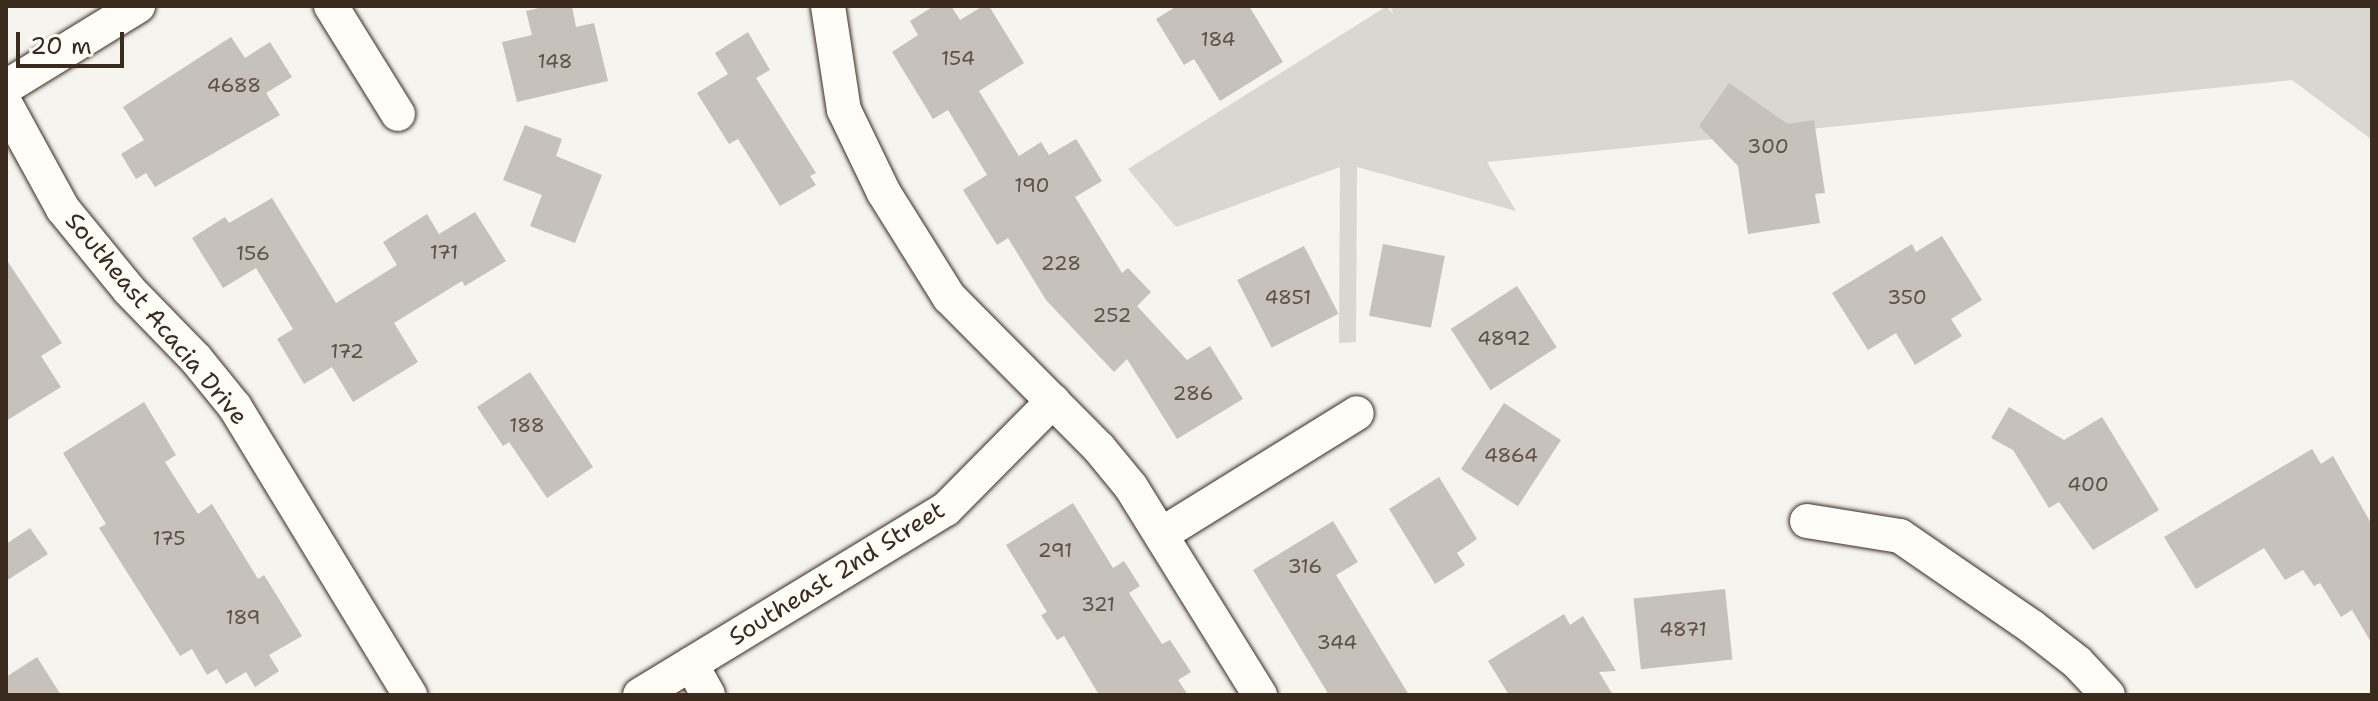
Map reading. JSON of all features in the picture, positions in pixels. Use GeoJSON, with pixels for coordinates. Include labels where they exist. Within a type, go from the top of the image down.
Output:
{"type":"FeatureCollection","features":[{"type":"Feature","properties":{"kind":"street"},"geometry":{"type":"LineString","coordinates":[[6,87],[138,6]]}},
{"type":"Feature","properties":{"kind":"street"},"geometry":{"type":"LineString","coordinates":[[331,6],[398,114]]}},
{"type":"Feature","properties":{"kind":"street"},"geometry":{"type":"LineString","coordinates":[[828,6],[844,110],[884,193],[949,297],[1053,401],[1131,487],[1260,695]]}},
{"type":"Feature","properties":{"kind":"street","name":"Southeast Acacia Drive"},"geometry":{"type":"LineString","coordinates":[[6,105],[63,209],[129,290],[196,359],[235,407],[410,695]]}},
{"type":"Feature","properties":{"kind":"street","name":"Southeast 2nd Street"},"geometry":{"type":"LineString","coordinates":[[640,695],[946,509],[1053,401]]}},
{"type":"Feature","properties":{"kind":"street"},"geometry":{"type":"LineString","coordinates":[[1162,534],[1357,413]]}},
{"type":"Feature","properties":{"kind":"street"},"geometry":{"type":"LineString","coordinates":[[1807,521],[1900,536],[2032,627],[2077,662],[2108,695]]}},
{"type":"Feature","properties":{"kind":"street"},"geometry":{"type":"LineString","coordinates":[[691,664],[708,695]]}},
{"type":"Feature","properties":{"kind":"shaded area"},"geometry":{"type":"Polygon","coordinates":[[[1387,6],[1394,15],[1390,6],[2372,6],[2372,140],[2292,80],[1487,162],[1516,211],[1357,167],[1356,342],[1339,343],[1340,167],[1176,227],[1128,169],[1387,6]]]}},
{"type":"Feature","properties":{"kind":"building"},"geometry":{"type":"Polygon","coordinates":[[[548,6],[572,6],[576,27],[594,23],[608,81],[517,102],[502,42],[532,35],[526,11],[548,6]]]}},
{"type":"Feature","properties":{"kind":"building"},"geometry":{"type":"Polygon","coordinates":[[[934,6],[951,6],[960,20],[983,6],[989,6],[1024,63],[979,91],[1019,156],[1041,142],[1049,155],[1076,139],[1102,181],[1075,197],[1122,273],[1128,268],[1151,292],[1137,306],[1187,360],[1210,346],[1243,399],[1177,439],[1127,359],[1114,372],[1046,300],[1008,238],[997,245],[963,190],[987,175],[948,110],[933,119],[892,52],[918,35],[910,21],[934,6]]]}},
{"type":"Feature","properties":{"kind":"building"},"geometry":{"type":"Polygon","coordinates":[[[1177,6],[1249,6],[1283,62],[1220,101],[1194,59],[1184,65],[1156,19],[1177,6]]]}},
{"type":"Feature","properties":{"kind":"building"},"geometry":{"type":"Polygon","coordinates":[[[748,32],[770,70],[756,78],[816,173],[810,176],[816,185],[780,206],[738,139],[729,144],[697,93],[728,74],[715,53],[748,32]]]}},
{"type":"Feature","properties":{"kind":"building"},"geometry":{"type":"Polygon","coordinates":[[[231,37],[245,58],[270,42],[292,77],[266,93],[280,115],[155,187],[146,173],[136,179],[121,154],[144,140],[123,107],[231,37]]]}},
{"type":"Feature","properties":{"kind":"building"},"geometry":{"type":"Polygon","coordinates":[[[1729,83],[1788,124],[1814,120],[1825,193],[1815,194],[1820,223],[1748,234],[1738,166],[1699,126],[1729,83]]]}},
{"type":"Feature","properties":{"kind":"building"},"geometry":{"type":"Polygon","coordinates":[[[525,125],[562,139],[556,156],[602,175],[575,243],[530,226],[542,195],[503,180],[525,125]]]}},
{"type":"Feature","properties":{"kind":"building"},"geometry":{"type":"Polygon","coordinates":[[[272,198],[336,303],[397,265],[383,242],[427,214],[439,234],[475,212],[506,261],[465,286],[462,281],[394,323],[418,362],[353,402],[332,367],[304,384],[277,339],[293,329],[256,268],[223,288],[192,238],[225,217],[229,223],[272,198]]]}},
{"type":"Feature","properties":{"kind":"building"},"geometry":{"type":"Polygon","coordinates":[[[1942,236],[1982,300],[1951,319],[1962,336],[1915,365],[1896,333],[1868,350],[1832,293],[1912,244],[1916,252],[1942,236]]]}},
{"type":"Feature","properties":{"kind":"building"},"geometry":{"type":"Polygon","coordinates":[[[1383,244],[1445,256],[1431,328],[1369,316],[1383,244]]]}},
{"type":"Feature","properties":{"kind":"building"},"geometry":{"type":"Polygon","coordinates":[[[1304,246],[1339,314],[1272,348],[1237,280],[1304,246]]]}},
{"type":"Feature","properties":{"kind":"building"},"geometry":{"type":"Polygon","coordinates":[[[6,259],[62,343],[41,356],[61,387],[6,421],[6,259]]]}},
{"type":"Feature","properties":{"kind":"building"},"geometry":{"type":"Polygon","coordinates":[[[1517,286],[1557,347],[1491,390],[1451,329],[1517,286]]]}},
{"type":"Feature","properties":{"kind":"building"},"geometry":{"type":"Polygon","coordinates":[[[530,372],[593,467],[547,498],[509,442],[503,446],[477,407],[530,372]]]}},
{"type":"Feature","properties":{"kind":"building"},"geometry":{"type":"Polygon","coordinates":[[[144,402],[176,455],[165,462],[198,514],[212,504],[258,579],[264,575],[302,636],[269,655],[279,671],[255,687],[246,672],[226,684],[217,669],[207,675],[192,649],[180,656],[99,528],[106,524],[63,453],[144,402]]]}},
{"type":"Feature","properties":{"kind":"building"},"geometry":{"type":"Polygon","coordinates":[[[1504,403],[1561,440],[1518,506],[1461,469],[1504,403]]]}},
{"type":"Feature","properties":{"kind":"building"},"geometry":{"type":"Polygon","coordinates":[[[2009,407],[2064,440],[2102,417],[2159,510],[2093,550],[2059,502],[2049,508],[2013,450],[1991,438],[2009,407]]]}},
{"type":"Feature","properties":{"kind":"building"},"geometry":{"type":"Polygon","coordinates":[[[2312,449],[2321,464],[2333,456],[2372,525],[2372,644],[2352,610],[2341,617],[2320,583],[2314,586],[2303,570],[2285,580],[2264,548],[2196,589],[2164,537],[2312,449]]]}},
{"type":"Feature","properties":{"kind":"building"},"geometry":{"type":"Polygon","coordinates":[[[1439,477],[1477,539],[1457,553],[1465,565],[1435,584],[1389,509],[1439,477]]]}},
{"type":"Feature","properties":{"kind":"building"},"geometry":{"type":"Polygon","coordinates":[[[1073,503],[1113,568],[1124,561],[1140,586],[1129,593],[1162,644],[1170,640],[1191,672],[1178,680],[1188,695],[1099,695],[1064,636],[1057,640],[1041,615],[1047,612],[1006,545],[1073,503]]]}},
{"type":"Feature","properties":{"kind":"building"},"geometry":{"type":"Polygon","coordinates":[[[1333,521],[1358,562],[1336,575],[1409,695],[1329,695],[1253,570],[1333,521]]]}},
{"type":"Feature","properties":{"kind":"building"},"geometry":{"type":"Polygon","coordinates":[[[30,528],[48,554],[6,581],[6,544],[30,528]]]}},
{"type":"Feature","properties":{"kind":"building"},"geometry":{"type":"Polygon","coordinates":[[[1725,589],[1732,660],[1641,669],[1634,599],[1725,589]]]}},
{"type":"Feature","properties":{"kind":"building"},"geometry":{"type":"Polygon","coordinates":[[[1564,614],[1570,625],[1583,616],[1616,671],[1599,672],[1613,695],[1509,695],[1488,661],[1564,614]]]}},
{"type":"Feature","properties":{"kind":"building"},"geometry":{"type":"Polygon","coordinates":[[[37,657],[61,695],[6,695],[6,677],[37,657]]]}}]}
